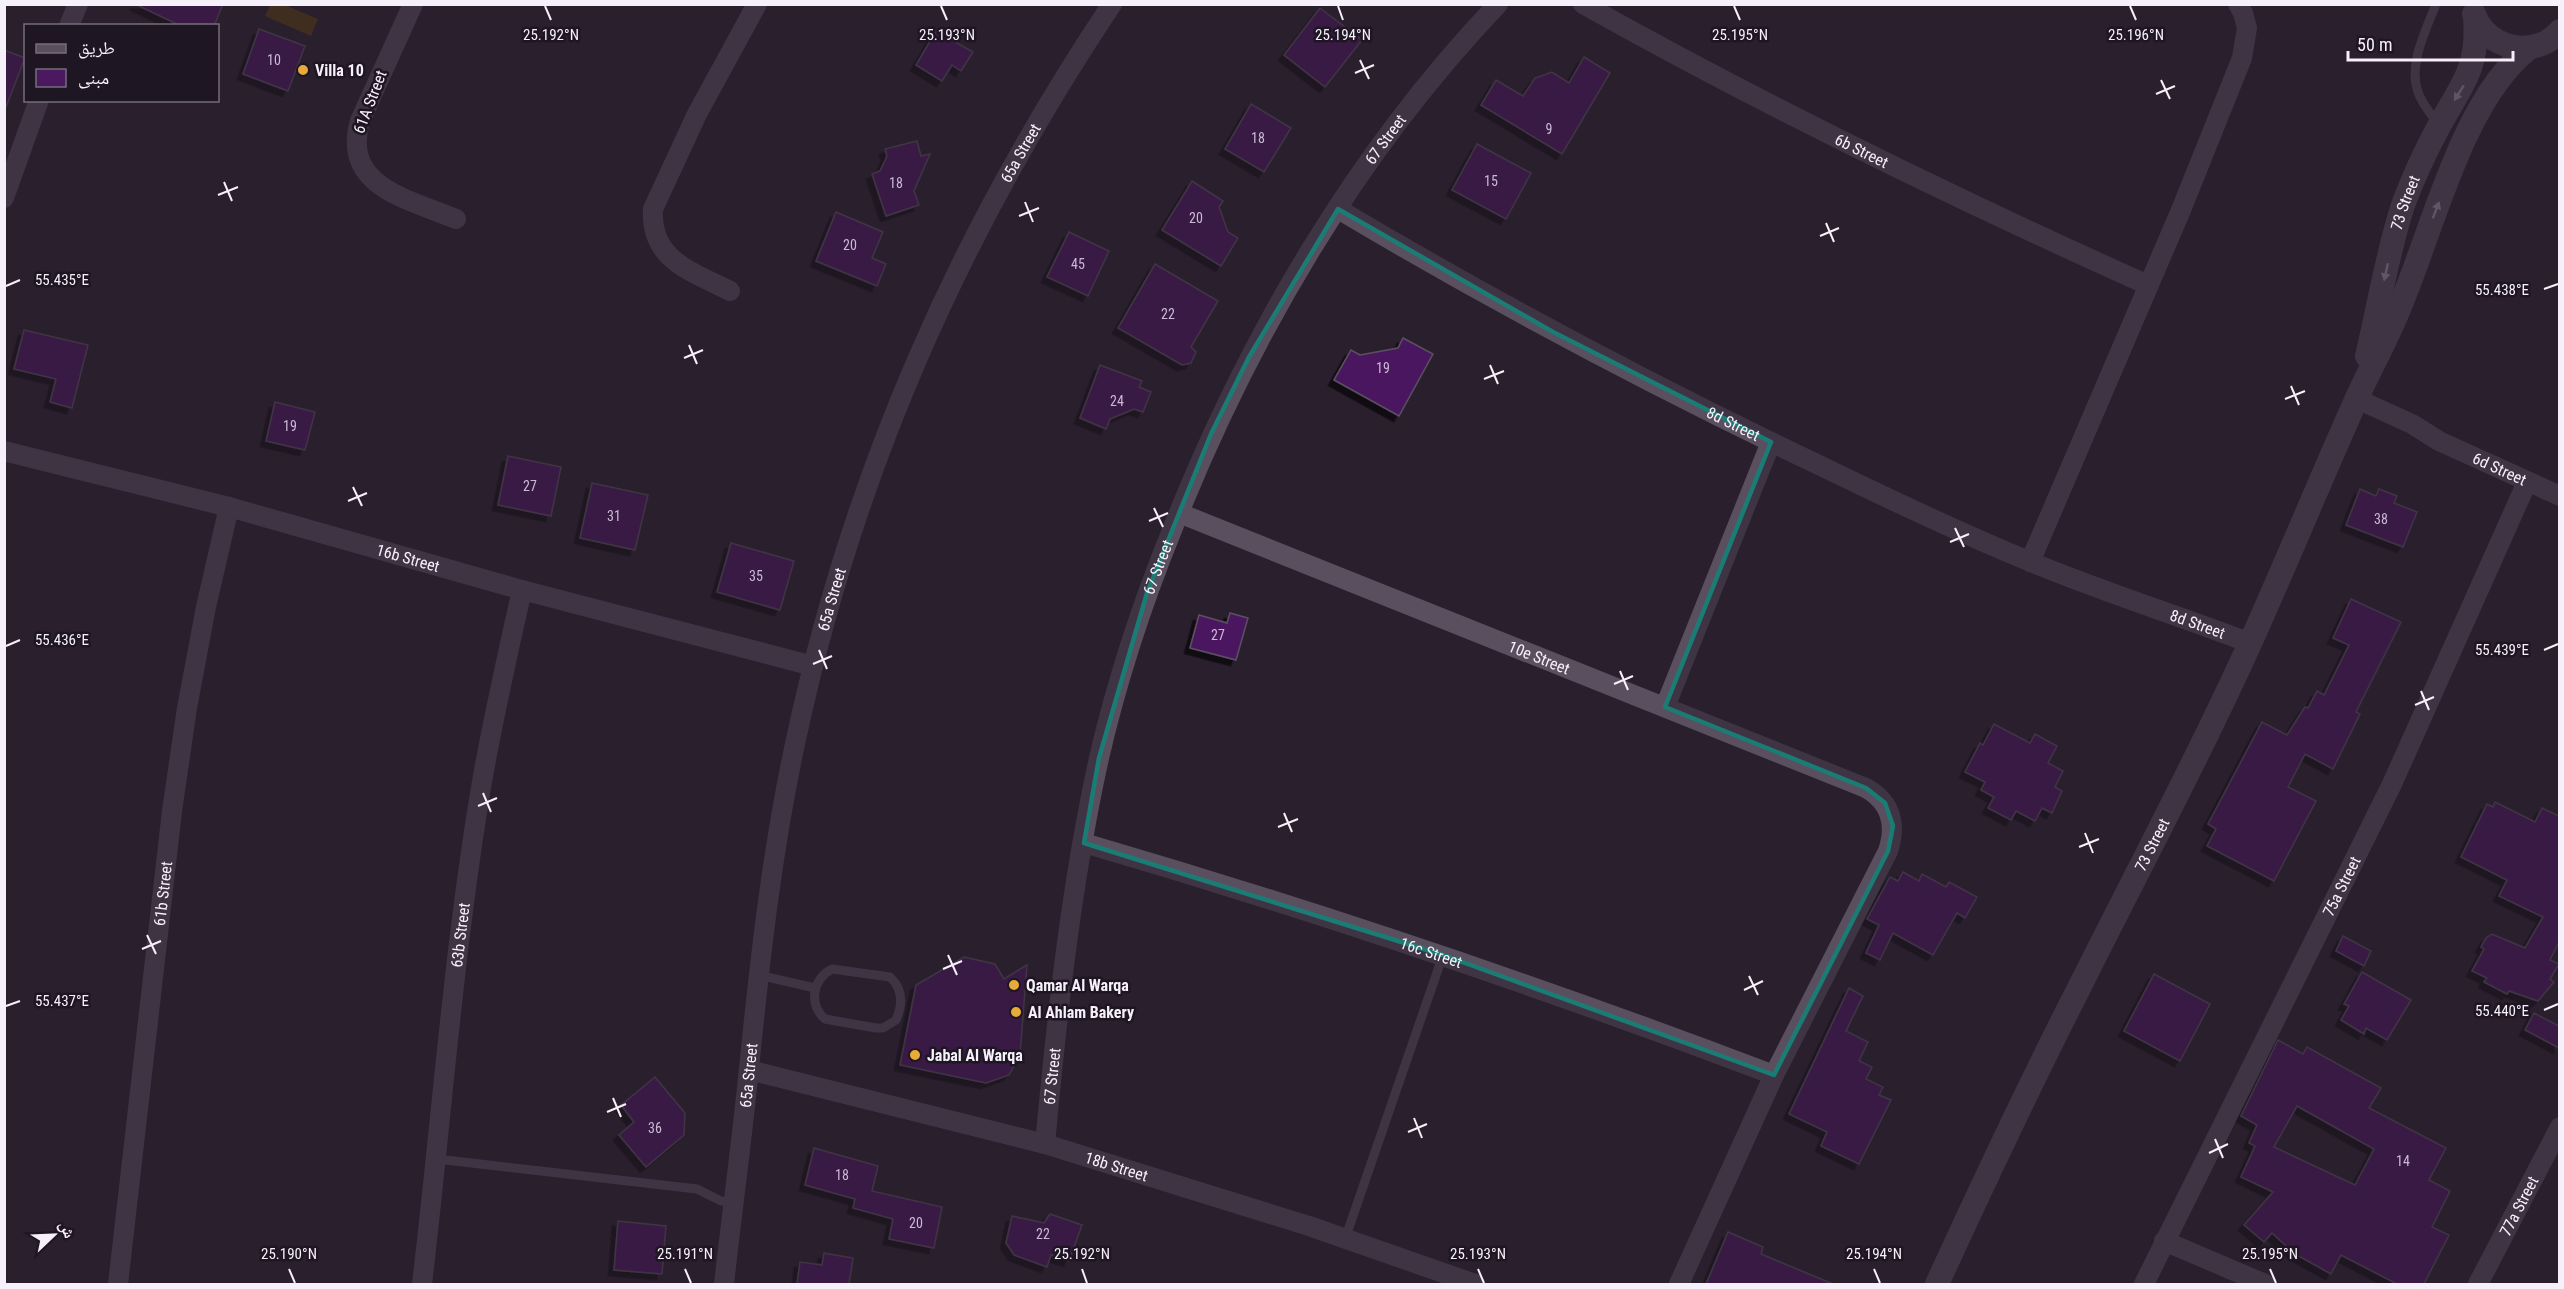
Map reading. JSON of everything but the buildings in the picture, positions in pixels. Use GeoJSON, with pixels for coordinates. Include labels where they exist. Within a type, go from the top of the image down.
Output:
{"type":"FeatureCollection","features":[{"type":"Feature","properties":{"kind":"street"},"geometry":{"type":"LineString","coordinates":[[70,24],[78,4]]}},
{"type":"Feature","properties":{"kind":"street","name":"61A Street"},"geometry":{"type":"LineString","coordinates":[[412,4],[360,121],[355,136],[356,152],[362,167],[372,180],[385,189],[456,219]]}},
{"type":"Feature","properties":{"kind":"street"},"geometry":{"type":"LineString","coordinates":[[730,291],[680,265],[667,255],[657,241],[652,225],[653,209],[697,114],[757,4]]}},
{"type":"Feature","properties":{"kind":"street","name":"65a Street"},"geometry":{"type":"LineString","coordinates":[[724,1284],[758,975],[779,826],[813,666],[844,555],[910,372],[946,293],[1027,138],[1113,4]]}},
{"type":"Feature","properties":{"kind":"street","name":"67 Street"},"geometry":{"type":"LineString","coordinates":[[1045,1144],[1060,998],[1099,758],[1121,675],[1147,593],[1211,434],[1249,357],[1291,283],[1375,154],[1426,87],[1498,4]]}},
{"type":"Feature","properties":{"kind":"street","name":"6b Street"},"geometry":{"type":"LineString","coordinates":[[1583,4],[1867,154],[2148,285]]}},
{"type":"Feature","properties":{"kind":"street"},"geometry":{"type":"LineString","coordinates":[[2030,562],[2190,189],[2242,58],[2247,28],[2241,9]]}},
{"type":"Feature","properties":{"kind":"street"},"geometry":{"type":"LineString","coordinates":[[2474,11],[2484,31],[2497,42],[2513,47],[2548,41]]}},
{"type":"Feature","properties":{"kind":"street","name":"73 Street"},"geometry":{"type":"LineString","coordinates":[[2354,406],[2403,205],[2439,126],[2466,81],[2474,61],[2477,39],[2474,11]]}},
{"type":"Feature","properties":{"kind":"street","name":"73 Street"},"geometry":{"type":"LineString","coordinates":[[1936,1284],[1997,1153],[2157,836],[2246,649],[2402,302],[2452,168],[2474,122],[2507,66],[2548,41]]}},
{"type":"Feature","properties":{"kind":"street"},"geometry":{"type":"LineString","coordinates":[[4,198],[38,102]]}},
{"type":"Feature","properties":{"kind":"street","name":"8d Street"},"geometry":{"type":"LineString","coordinates":[[1338,210],[1553,332],[1771,442],[2030,562],[2143,606],[2164,621],[2246,649]]}},
{"type":"Feature","properties":{"kind":"street","name":"6d Street"},"geometry":{"type":"LineString","coordinates":[[2354,406],[2408,434],[2439,441],[2559,496]]}},
{"type":"Feature","properties":{"kind":"street"},"geometry":{"type":"LineString","coordinates":[[1665,707],[1771,442]]}},
{"type":"Feature","properties":{"kind":"street","name":"16b Street"},"geometry":{"type":"LineString","coordinates":[[4,451],[229,507],[522,590],[813,666]]}},
{"type":"Feature","properties":{"kind":"street","name":"75a Street"},"geometry":{"type":"LineString","coordinates":[[2144,1284],[2392,784],[2527,482]]}},
{"type":"Feature","properties":{"kind":"street","name":"61b Street"},"geometry":{"type":"LineString","coordinates":[[118,1284],[171,811],[206,607],[229,507]]}},
{"type":"Feature","properties":{"kind":"street","name":"10e Street"},"geometry":{"type":"LineString","coordinates":[[1179,513],[1866,788],[1885,803],[1891,814],[1893,826],[1888,851],[1774,1075]]}},
{"type":"Feature","properties":{"kind":"street","name":"63b Street"},"geometry":{"type":"LineString","coordinates":[[422,1284],[456,968],[470,862],[496,704],[522,590]]}},
{"type":"Feature","properties":{"kind":"street","name":"16c Street"},"geometry":{"type":"LineString","coordinates":[[1084,843],[1443,955],[1576,1001],[1774,1075]]}},
{"type":"Feature","properties":{"kind":"street","name":"18b Street"},"geometry":{"type":"LineString","coordinates":[[749,1070],[1045,1144],[1345,1239],[1440,1278],[1475,1284]]}},
{"type":"Feature","properties":{"kind":"street"},"geometry":{"type":"LineString","coordinates":[[1679,1284],[1774,1075]]}},
{"type":"Feature","properties":{"kind":"street","name":"77a Street"},"geometry":{"type":"LineString","coordinates":[[2478,1284],[2559,1126]]}},
{"type":"Feature","properties":{"kind":"street"},"geometry":{"type":"LineString","coordinates":[[2164,1241],[2265,1284]]}},
{"type":"Feature","properties":{"kind":"lane"},"geometry":{"type":"LineString","coordinates":[[2436,4],[2422,39],[2415,80],[2421,100],[2439,126]]}},
{"type":"Feature","properties":{"kind":"lane"},"geometry":{"type":"LineString","coordinates":[[1345,1239],[1443,955]]}},
{"type":"Feature","properties":{"kind":"lane"},"geometry":{"type":"LineString","coordinates":[[832,969],[881,974],[897,983],[901,992],[899,1013],[896,1020],[883,1028],[832,1022],[819,1014],[816,1007],[815,988],[818,980],[832,969]]}},
{"type":"Feature","properties":{"kind":"lane"},"geometry":{"type":"LineString","coordinates":[[758,975],[815,988]]}},
{"type":"Feature","properties":{"kind":"lane"},"geometry":{"type":"LineString","coordinates":[[436,1159],[697,1189],[721,1201],[734,1202]]}},
{"type":"Feature","properties":{"kind":"highlighted area"},"geometry":{"type":"Polygon","coordinates":[[[1338,209],[1553,332],[1771,442],[1665,707],[1866,788],[1885,803],[1893,826],[1888,851],[1774,1075],[1443,955],[1084,843],[1099,758],[1147,593],[1211,434],[1249,357],[1338,209]]]}},
{"type":"Feature","properties":{"kind":"shaded area"},"geometry":{"type":"Polygon","coordinates":[[[270,5],[285,5],[318,19],[311,36],[265,16],[270,5]]]}},
{"type":"Feature","properties":{"kind":"place","name":"Villa 10"},"geometry":{"type":"Point","coordinates":[303,70]}},
{"type":"Feature","properties":{"kind":"place","name":"Qamar Al Warqa"},"geometry":{"type":"Point","coordinates":[1014,985]}},
{"type":"Feature","properties":{"kind":"place","name":"Al Ahlam Bakery"},"geometry":{"type":"Point","coordinates":[1016,1012]}},
{"type":"Feature","properties":{"kind":"place","name":"Jabal Al Warqa"},"geometry":{"type":"Point","coordinates":[915,1055]}}]}
